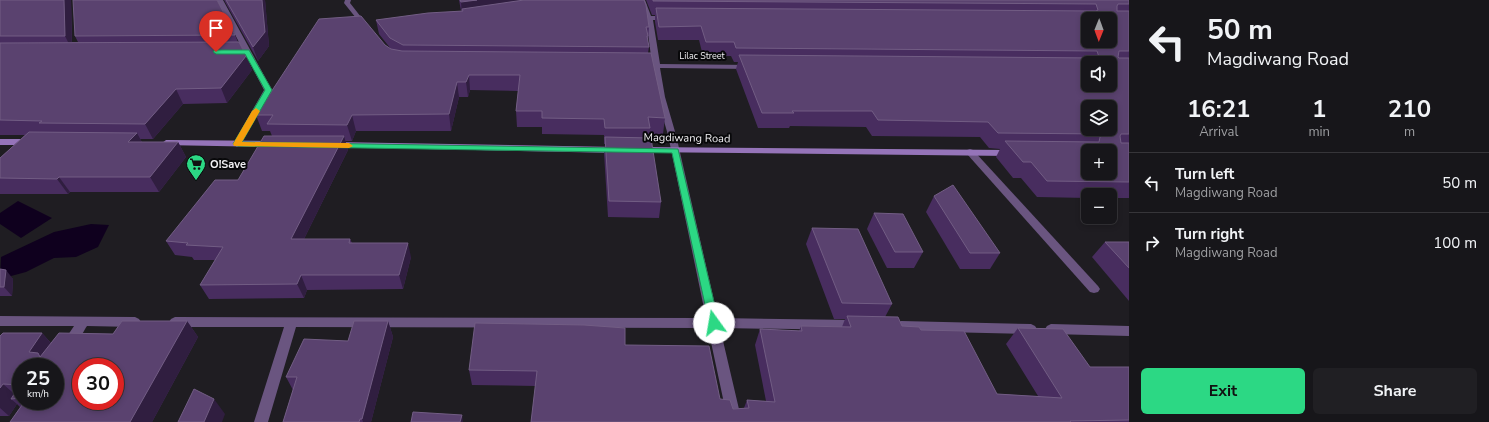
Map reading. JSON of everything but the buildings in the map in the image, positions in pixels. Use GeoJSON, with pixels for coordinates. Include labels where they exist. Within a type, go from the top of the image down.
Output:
{"type":"FeatureCollection","features":[{"type":"Feature","properties":{"kind":"main road"},"geometry":{"type":"LineString","coordinates":[[0,142],[40,142]]}},
{"type":"Feature","properties":{"kind":"main road"},"geometry":{"type":"LineString","coordinates":[[158,143],[285,145]]}},
{"type":"Feature","properties":{"kind":"main road","name":"Magdiwang Road"},"geometry":{"type":"LineString","coordinates":[[324,145],[1017,153]]}},
{"type":"Feature","properties":{"kind":"street"},"geometry":{"type":"LineString","coordinates":[[220,0],[243,52],[268,90],[237,144]]}},
{"type":"Feature","properties":{"kind":"street"},"geometry":{"type":"LineString","coordinates":[[348,0],[347,3],[370,32]]}},
{"type":"Feature","properties":{"kind":"street"},"geometry":{"type":"LineString","coordinates":[[642,0],[649,18],[661,97],[675,150],[735,422]]}},
{"type":"Feature","properties":{"kind":"street"},"geometry":{"type":"LineString","coordinates":[[649,18],[672,18]]}},
{"type":"Feature","properties":{"kind":"street","name":"Lilac Street"},"geometry":{"type":"LineString","coordinates":[[632,66],[760,67]]}},
{"type":"Feature","properties":{"kind":"street"},"geometry":{"type":"LineString","coordinates":[[970,152],[1094,289]]}},
{"type":"Feature","properties":{"kind":"street"},"geometry":{"type":"LineString","coordinates":[[0,321],[145,322]]}},
{"type":"Feature","properties":{"kind":"street"},"geometry":{"type":"LineString","coordinates":[[60,356],[84,321]]}},
{"type":"Feature","properties":{"kind":"street"},"geometry":{"type":"LineString","coordinates":[[160,322],[714,323],[866,326]]}},
{"type":"Feature","properties":{"kind":"street"},"geometry":{"type":"LineString","coordinates":[[261,422],[291,322]]}},
{"type":"Feature","properties":{"kind":"street"},"geometry":{"type":"LineString","coordinates":[[890,326],[1129,330]]}},
{"type":"Feature","properties":{"kind":"shaded area"},"geometry":{"type":"Polygon","coordinates":[[[18,201],[52,218],[21,238],[0,224],[0,213],[18,201]]]}},
{"type":"Feature","properties":{"kind":"shaded area"},"geometry":{"type":"Polygon","coordinates":[[[91,224],[109,225],[98,247],[76,257],[54,258],[26,272],[0,279],[1,257],[54,232],[91,224]]]}},
{"type":"Feature","properties":{"kind":"slow traffic"},"geometry":{"type":"LineString","coordinates":[[256,111],[237,144],[349,146]]}},
{"type":"Feature","properties":{"kind":"place","name":"O!Save"},"geometry":{"type":"Point","coordinates":[196,181]}},
{"type":"Feature","properties":{"kind":"route"},"geometry":{"type":"LineString","coordinates":[[216,52],[247,52],[268,90],[237,144],[675,150],[714,323]]}}]}
